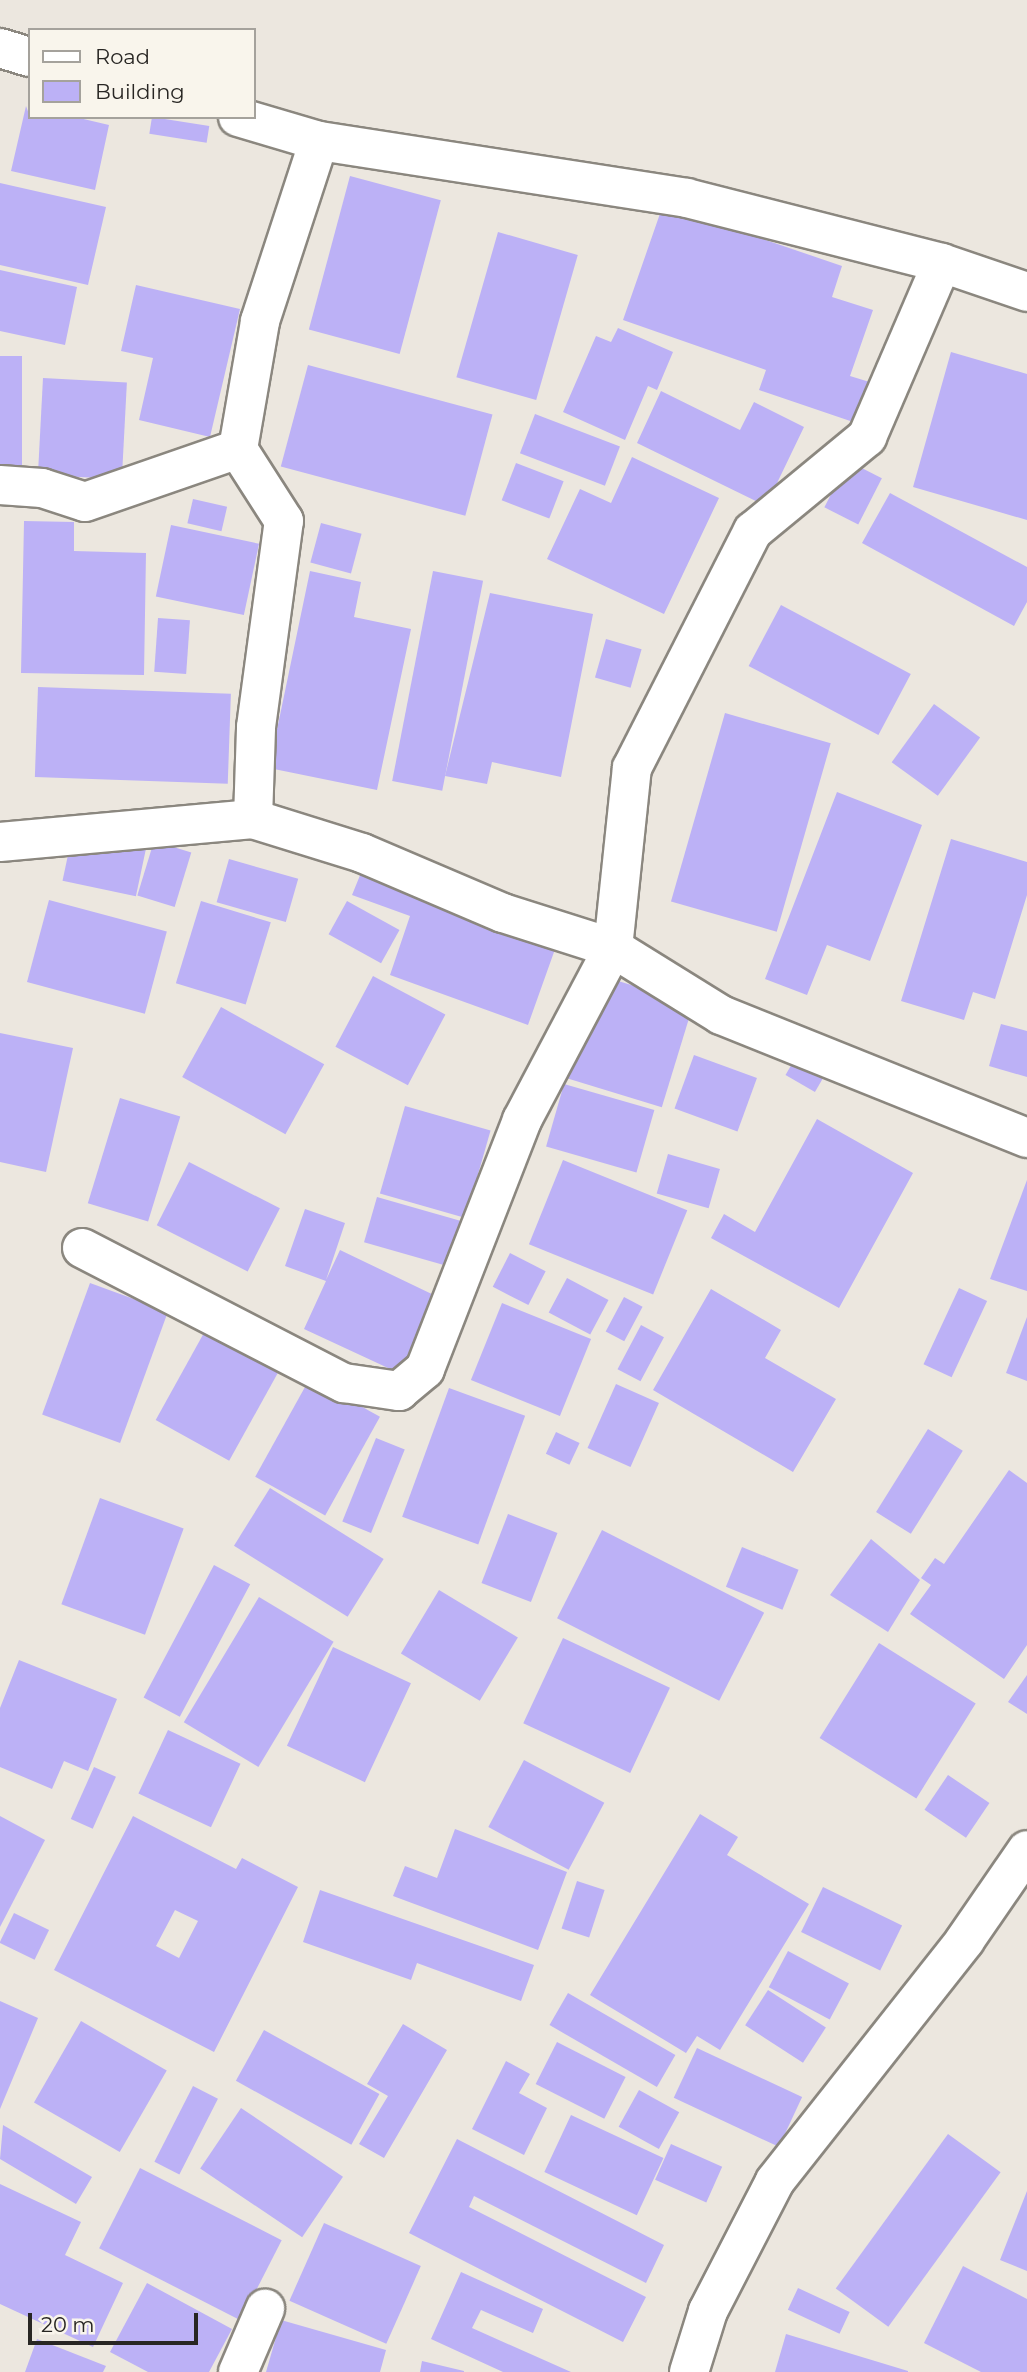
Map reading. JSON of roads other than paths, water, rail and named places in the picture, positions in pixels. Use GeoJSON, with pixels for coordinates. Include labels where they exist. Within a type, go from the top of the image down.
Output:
{"type":"FeatureCollection","features":[{"type":"Feature","properties":{"kind":"street"},"geometry":{"type":"LineString","coordinates":[[0,48],[28,56]]}},
{"type":"Feature","properties":{"kind":"street"},"geometry":{"type":"LineString","coordinates":[[245,119],[319,141],[687,198],[942,263],[1027,292]]}},
{"type":"Feature","properties":{"kind":"street"},"geometry":{"type":"LineString","coordinates":[[253,819],[256,727],[284,521],[238,449],[260,321],[319,141]]}},
{"type":"Feature","properties":{"kind":"street"},"geometry":{"type":"LineString","coordinates":[[82,1248],[344,1383],[399,1391],[425,1368],[522,1120],[613,948],[632,768],[753,531],[867,437],[942,263]]}},
{"type":"Feature","properties":{"kind":"street"},"geometry":{"type":"LineString","coordinates":[[0,485],[42,488],[85,502],[238,449]]}},
{"type":"Feature","properties":{"kind":"street"},"geometry":{"type":"LineString","coordinates":[[0,842],[253,819],[362,853],[503,913],[613,948],[721,1014],[1027,1138]]}},
{"type":"Feature","properties":{"kind":"street"},"geometry":{"type":"LineString","coordinates":[[689,2372],[709,2311],[775,2181],[965,1940],[1027,1850]]}},
{"type":"Feature","properties":{"kind":"street"},"geometry":{"type":"LineString","coordinates":[[238,2372],[265,2309]]}}]}
